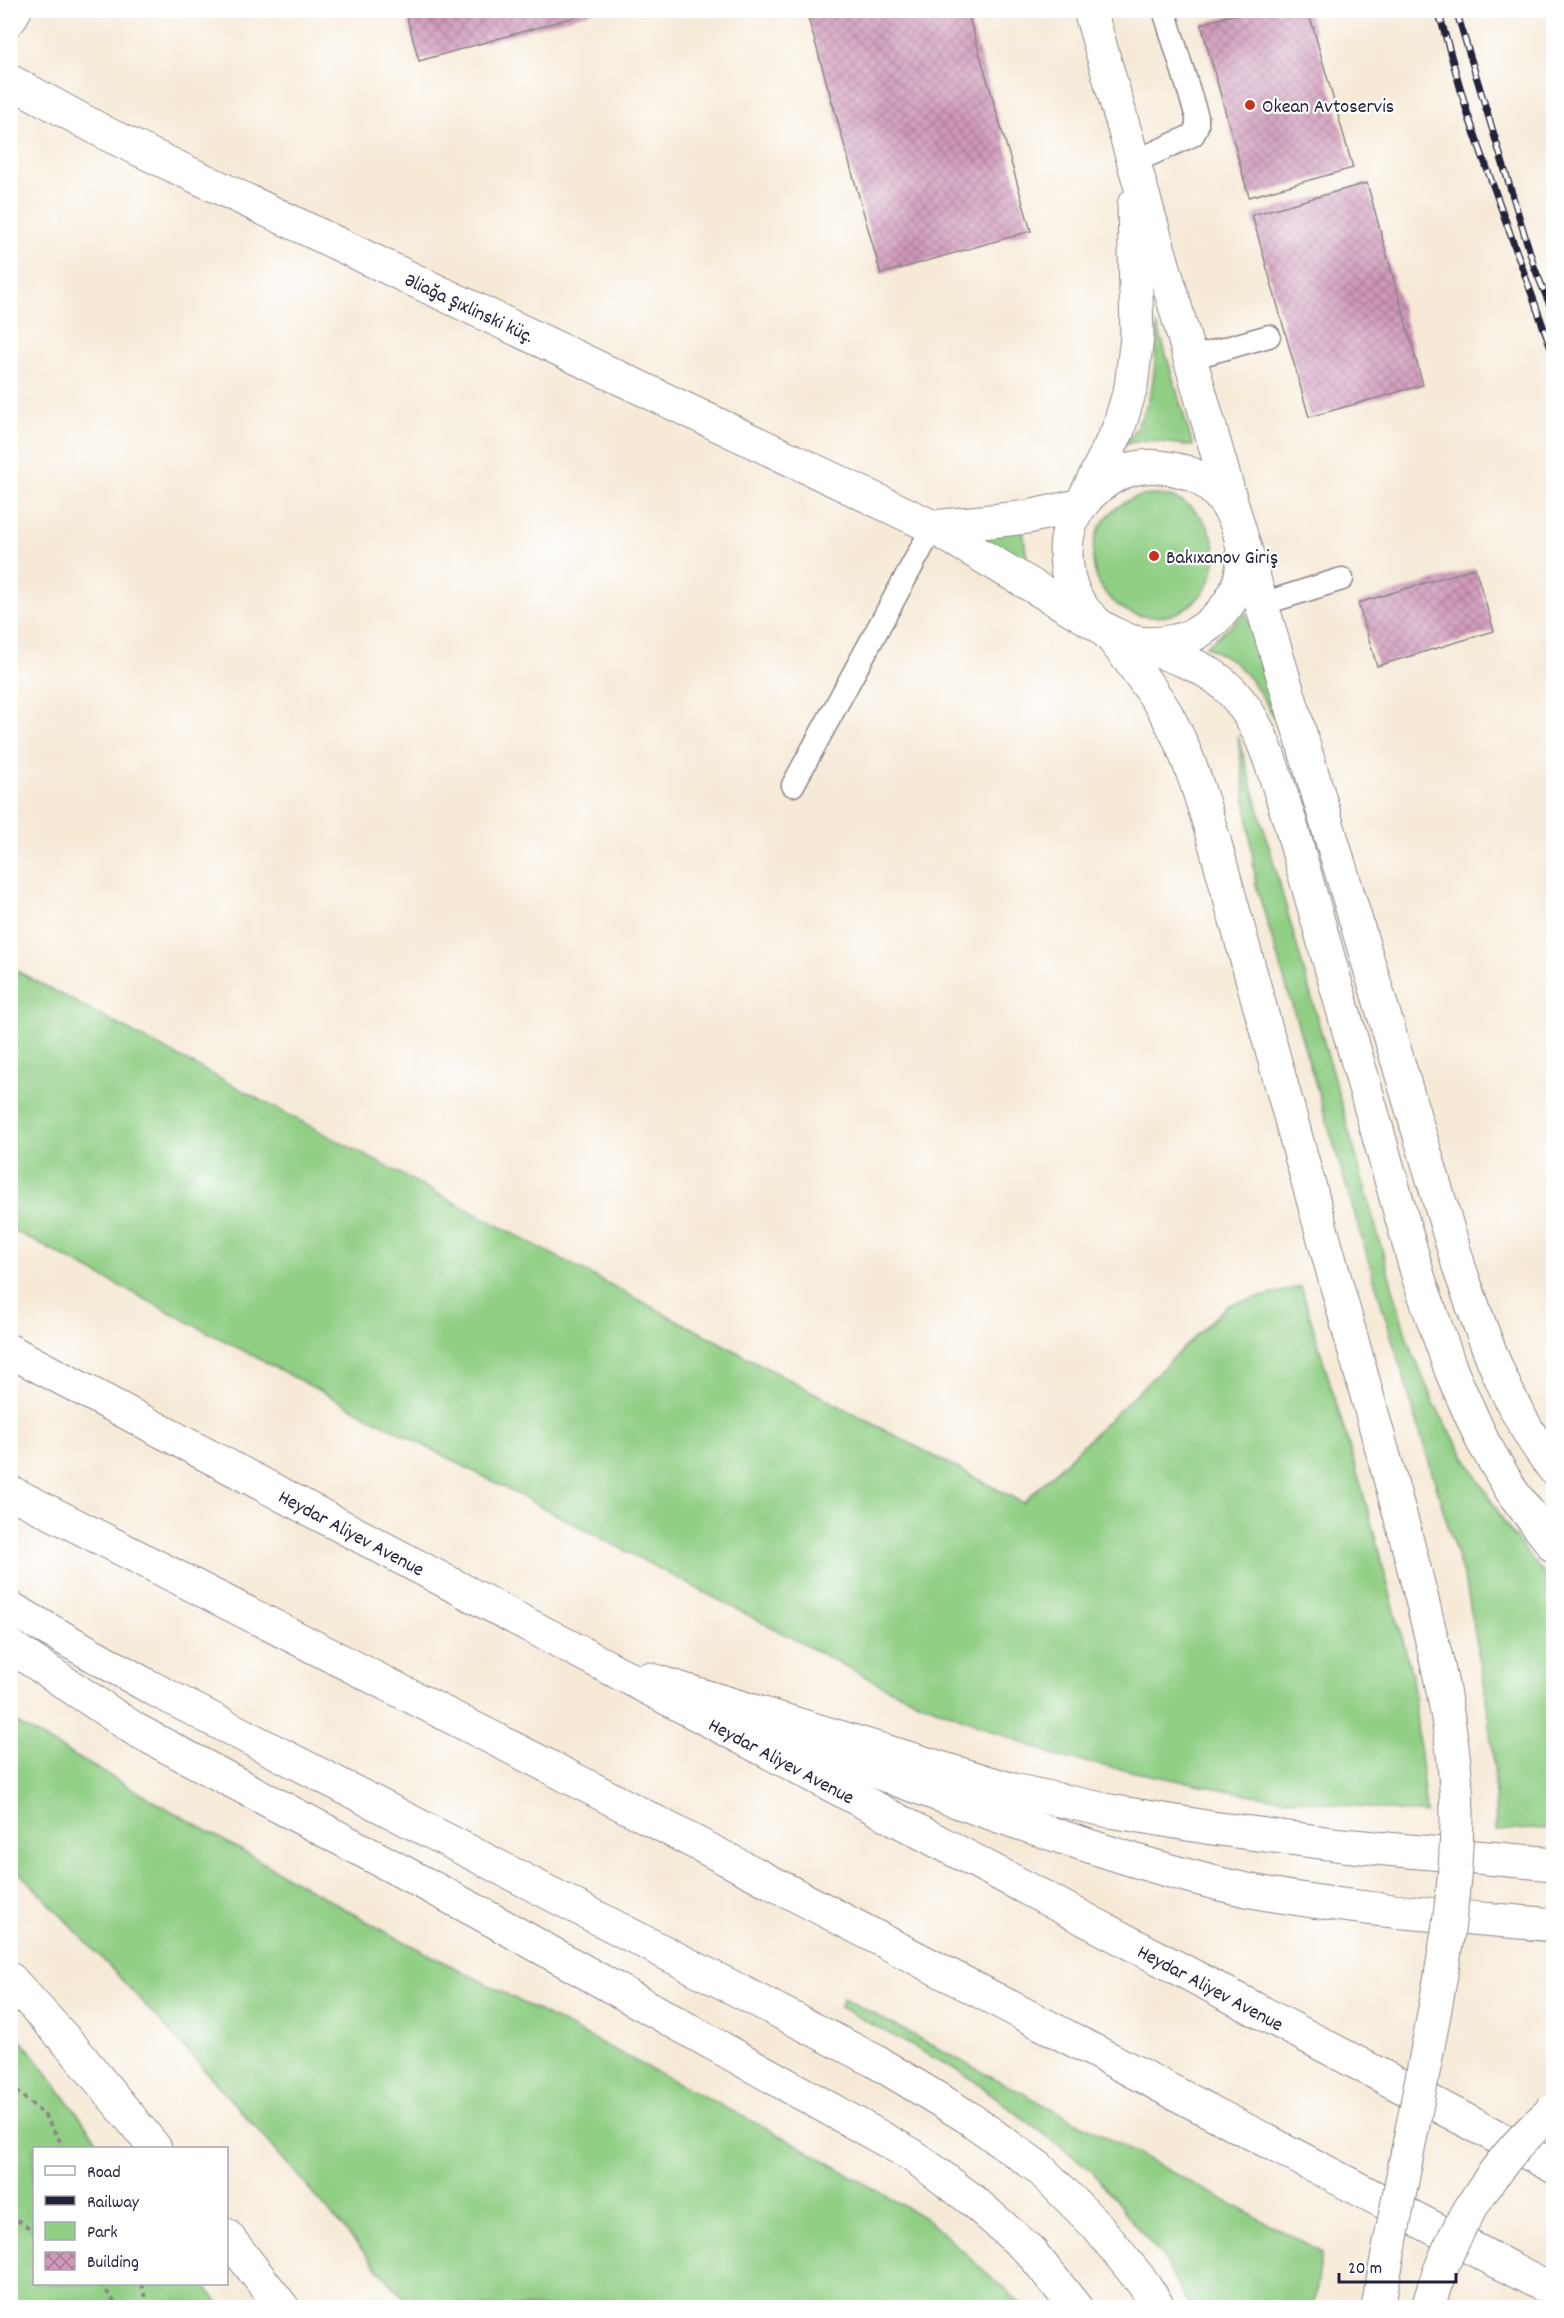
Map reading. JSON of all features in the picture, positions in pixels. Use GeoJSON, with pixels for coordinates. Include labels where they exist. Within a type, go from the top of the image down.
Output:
{"type":"FeatureCollection","features":[{"type":"Feature","properties":{"kind":"main road"},"geometry":{"type":"LineString","coordinates":[[10,19],[15,10]]}},
{"type":"Feature","properties":{"kind":"main road"},"geometry":{"type":"LineString","coordinates":[[1090,10],[1238,525],[1460,1270],[1493,1359],[1520,1415],[1554,1469]]}},
{"type":"Feature","properties":{"kind":"main road","name":"Əliağa Şıxlinski küç."},"geometry":{"type":"LineString","coordinates":[[10,81],[111,136],[933,527],[1118,635]]}},
{"type":"Feature","properties":{"kind":"main road"},"geometry":{"type":"LineString","coordinates":[[1134,162],[1137,337],[1131,387],[1118,430],[1069,530],[1066,558],[1071,586],[1084,610],[1118,635],[1198,668],[1214,677],[1236,694],[1255,723],[1290,822],[1419,1279],[1452,1373],[1483,1442],[1513,1493],[1554,1546]]}},
{"type":"Feature","properties":{"kind":"main road"},"geometry":{"type":"LineString","coordinates":[[933,527],[1028,518],[1081,505],[1100,484],[1124,471],[1152,466],[1180,469],[1205,481],[1225,501],[1238,525],[1244,553],[1240,580],[1228,605],[1209,625],[1185,639],[1158,644],[1118,635]]}},
{"type":"Feature","properties":{"kind":"main road"},"geometry":{"type":"LineString","coordinates":[[1118,635],[1136,668],[1166,713],[1199,790],[1405,1533],[1430,1632],[1453,1758],[1457,1814],[1455,1866],[1446,1951],[1378,2307]]}},
{"type":"Feature","properties":{"kind":"main road","name":"Heydar Aliyev Avenue"},"geometry":{"type":"LineString","coordinates":[[10,1351],[1554,2167]]}},
{"type":"Feature","properties":{"kind":"main road"},"geometry":{"type":"LineString","coordinates":[[10,1492],[581,1783],[1554,2291]]}},
{"type":"Feature","properties":{"kind":"main road"},"geometry":{"type":"LineString","coordinates":[[10,1608],[148,1686],[875,2061],[966,2116],[1039,2168],[1096,2225],[1160,2307]]}},
{"type":"Feature","properties":{"kind":"main road"},"geometry":{"type":"LineString","coordinates":[[10,1646],[136,1730],[478,1912],[912,2155],[972,2200],[1031,2252],[1076,2307]]}},
{"type":"Feature","properties":{"kind":"main road"},"geometry":{"type":"LineString","coordinates":[[607,1667],[1013,1790],[1099,1809],[1212,1828],[1342,1845],[1554,1864]]}},
{"type":"Feature","properties":{"kind":"main road"},"geometry":{"type":"LineString","coordinates":[[607,1667],[902,1783],[1028,1827],[1160,1869],[1251,1891],[1298,1898],[1391,1910],[1554,1925]]}},
{"type":"Feature","properties":{"kind":"main road"},"geometry":{"type":"LineString","coordinates":[[10,1979],[73,2048],[154,2147]]}},
{"type":"Feature","properties":{"kind":"main road"},"geometry":{"type":"LineString","coordinates":[[1428,2307],[1435,2279],[1463,2219],[1531,2129],[1553,2111]]}},
{"type":"Feature","properties":{"kind":"main road"},"geometry":{"type":"LineString","coordinates":[[228,2237],[293,2307]]}},
{"type":"Feature","properties":{"kind":"main road"},"geometry":{"type":"LineString","coordinates":[[251,2264],[283,2307]]}},
{"type":"Feature","properties":{"kind":"lane"},"geometry":{"type":"LineString","coordinates":[[1134,162],[1193,135],[1197,126],[1197,117],[1164,10]]}},
{"type":"Feature","properties":{"kind":"lane"},"geometry":{"type":"LineString","coordinates":[[1191,358],[1269,336]]}},
{"type":"Feature","properties":{"kind":"lane"},"geometry":{"type":"LineString","coordinates":[[793,785],[933,527]]}},
{"type":"Feature","properties":{"kind":"lane"},"geometry":{"type":"LineString","coordinates":[[1262,604],[1342,579]]}},
{"type":"Feature","properties":{"kind":"path"},"geometry":{"type":"LineString","coordinates":[[10,2085],[45,2116],[63,2147]]}},
{"type":"Feature","properties":{"kind":"path"},"geometry":{"type":"LineString","coordinates":[[10,2215],[33,2230]]}},
{"type":"Feature","properties":{"kind":"path"},"geometry":{"type":"LineString","coordinates":[[102,2285],[119,2307]]}},
{"type":"Feature","properties":{"kind":"path"},"geometry":{"type":"LineString","coordinates":[[143,2285],[149,2307]]}},
{"type":"Feature","properties":{"kind":"green space"},"geometry":{"type":"Polygon","coordinates":[[[1157,324],[1193,446],[1145,440],[1125,444],[1143,415],[1152,387],[1157,324]]]}},
{"type":"Feature","properties":{"kind":"green space","name":"Bakıxanov Giriş"},"geometry":{"type":"Polygon","coordinates":[[[1154,495],[1177,500],[1188,505],[1197,513],[1205,522],[1210,533],[1215,556],[1210,579],[1205,590],[1197,599],[1188,607],[1177,612],[1154,617],[1131,612],[1120,607],[1111,599],[1103,590],[1098,579],[1093,556],[1098,533],[1103,522],[1111,513],[1120,505],[1131,500],[1154,495]]]}},
{"type":"Feature","properties":{"kind":"green space"},"geometry":{"type":"Polygon","coordinates":[[[1023,529],[1028,569],[963,531],[1023,529]]]}},
{"type":"Feature","properties":{"kind":"green space"},"geometry":{"type":"Polygon","coordinates":[[[1246,613],[1280,729],[1259,692],[1239,667],[1206,646],[1246,613]]]}},
{"type":"Feature","properties":{"kind":"green space"},"geometry":{"type":"Polygon","coordinates":[[[1238,736],[1408,1342],[1435,1406],[1478,1479],[1511,1533],[1553,1585],[1553,1828],[1496,1831],[1494,1766],[1485,1689],[1467,1589],[1256,885],[1238,736]]]}},
{"type":"Feature","properties":{"kind":"green space"},"geometry":{"type":"Polygon","coordinates":[[[11,968],[1023,1503],[1228,1305],[1301,1287],[1362,1489],[1412,1675],[1426,1814],[1252,1795],[1059,1757],[891,1690],[11,1229],[11,968]]]}},
{"type":"Feature","properties":{"kind":"green space"},"geometry":{"type":"Polygon","coordinates":[[[11,1720],[382,1930],[796,2144],[930,2221],[1024,2307],[411,2307],[215,2082],[11,1864],[11,1720]]]}},
{"type":"Feature","properties":{"kind":"green space"},"geometry":{"type":"Polygon","coordinates":[[[843,1998],[1322,2252],[1314,2307],[1190,2307],[1162,2257],[1091,2170],[969,2077],[840,2007],[843,1998]]]}},
{"type":"Feature","properties":{"kind":"green space"},"geometry":{"type":"Polygon","coordinates":[[[10,2031],[28,2048],[102,2147],[33,2147],[33,2285],[205,2285],[222,2307],[11,2307],[10,2031]]]}},
{"type":"Feature","properties":{"kind":"building"},"geometry":{"type":"Polygon","coordinates":[[[405,10],[596,10],[596,11],[419,61],[405,10]]]}},
{"type":"Feature","properties":{"kind":"building"},"geometry":{"type":"Polygon","coordinates":[[[806,10],[967,10],[1031,231],[881,274],[806,10]]]}},
{"type":"Feature","properties":{"kind":"building"},"geometry":{"type":"Polygon","coordinates":[[[1250,10],[1308,10],[1353,168],[1249,197],[1201,24],[1250,10]]]}},
{"type":"Feature","properties":{"kind":"building"},"geometry":{"type":"Polygon","coordinates":[[[1367,183],[1423,385],[1309,417],[1252,215],[1367,183]]]}},
{"type":"Feature","properties":{"kind":"building"},"geometry":{"type":"Polygon","coordinates":[[[1475,568],[1494,631],[1377,666],[1358,603],[1475,568]]]}},
{"type":"Feature","properties":{"kind":"railway"},"geometry":{"type":"LineString","coordinates":[[1438,10],[1468,115],[1554,357]]}},
{"type":"Feature","properties":{"kind":"railway"},"geometry":{"type":"LineString","coordinates":[[1456,10],[1535,269],[1554,315]]}},
{"type":"Feature","properties":{"kind":"place","name":"Okean Avtoservis"},"geometry":{"type":"Point","coordinates":[1250,105]}},
{"type":"Feature","properties":{"kind":"place","name":"Bakıxanov Giriş"},"geometry":{"type":"Point","coordinates":[1154,556]}}]}
